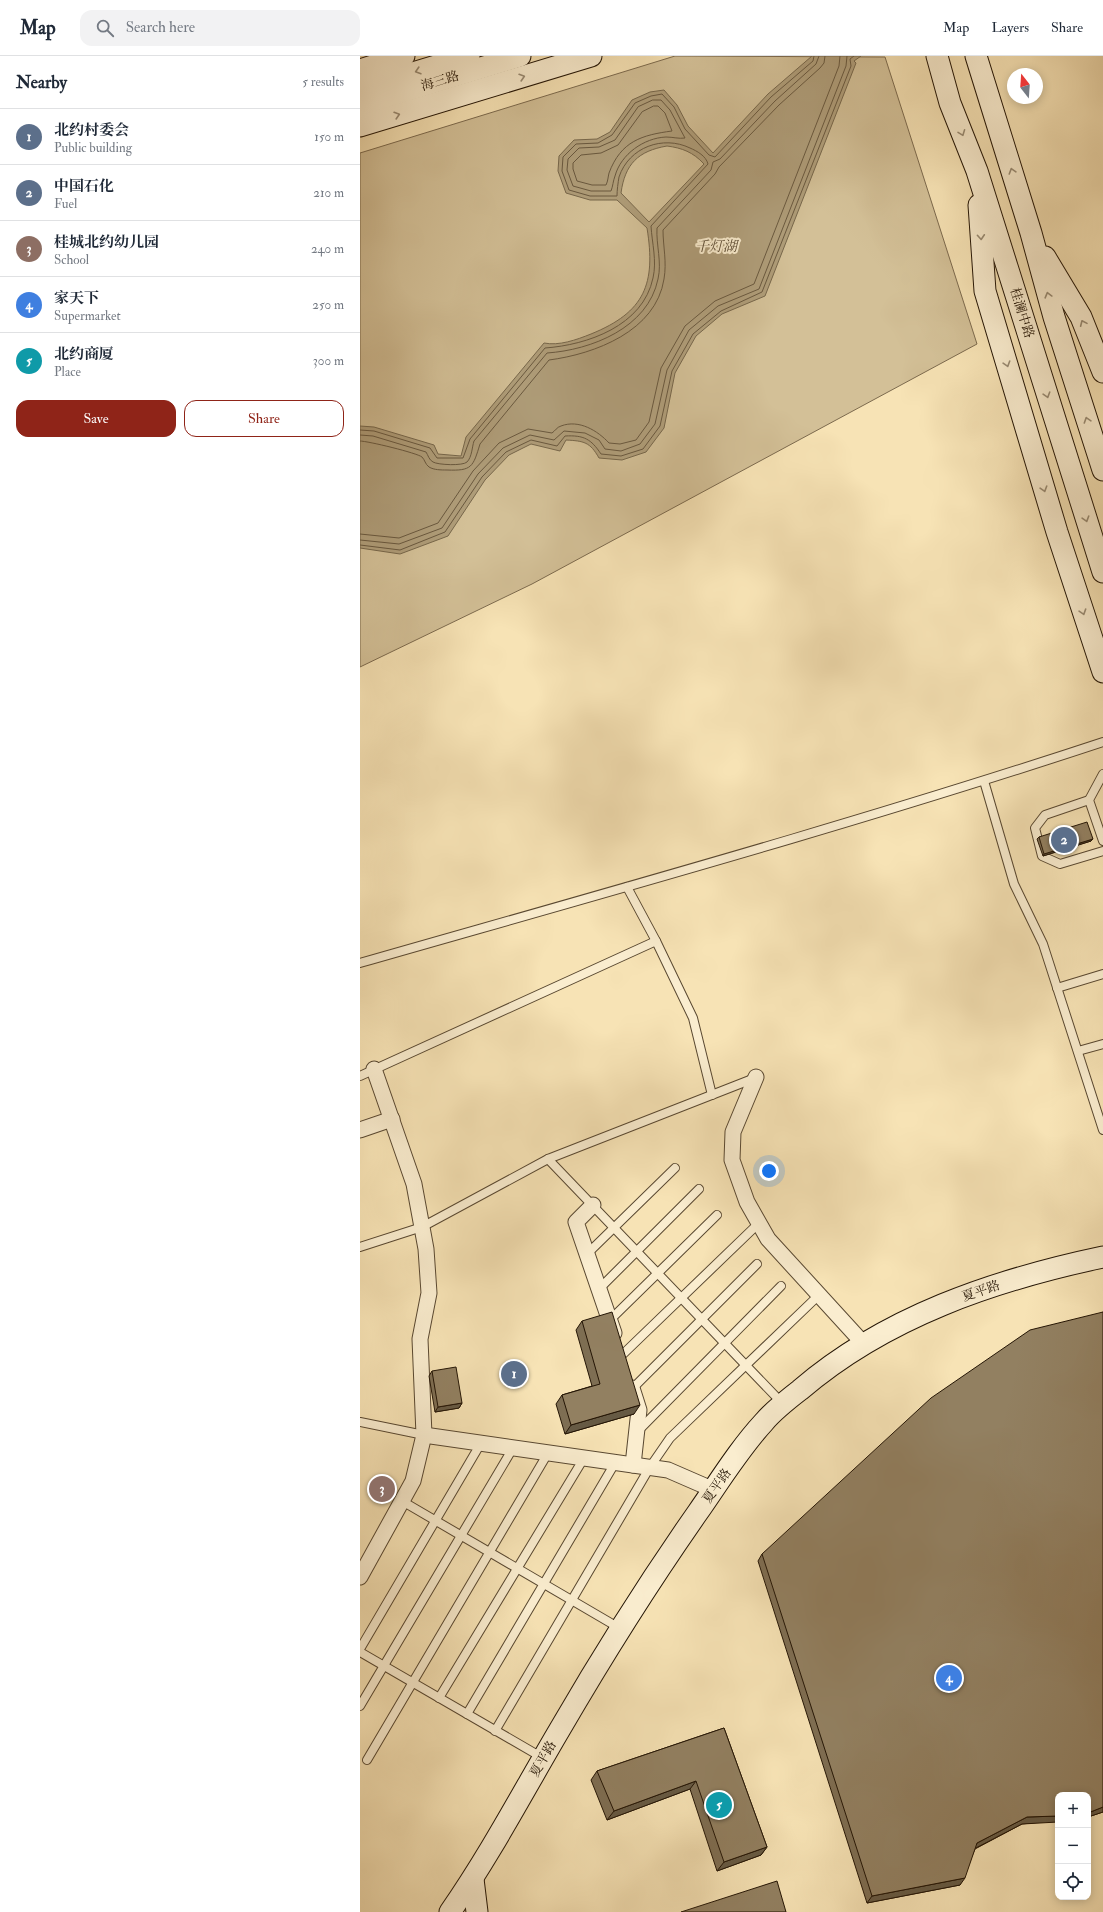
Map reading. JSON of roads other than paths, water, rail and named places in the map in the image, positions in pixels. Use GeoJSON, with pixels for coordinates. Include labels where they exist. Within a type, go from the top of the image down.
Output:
{"type":"FeatureCollection","features":[{"type":"Feature","properties":{"kind":"main road"},"geometry":{"type":"LineString","coordinates":[[360,70],[404,56]]}},
{"type":"Feature","properties":{"kind":"main road","name":"海三路"},"geometry":{"type":"LineString","coordinates":[[360,89],[468,56]]}},
{"type":"Feature","properties":{"kind":"main road","name":"海三路"},"geometry":{"type":"LineString","coordinates":[[360,105],[520,56]]}},
{"type":"Feature","properties":{"kind":"main road"},"geometry":{"type":"LineString","coordinates":[[360,126],[591,56]]}},
{"type":"Feature","properties":{"kind":"main road"},"geometry":{"type":"LineString","coordinates":[[925,56],[950,103]]}},
{"type":"Feature","properties":{"kind":"main road","name":"桂澜中路"},"geometry":{"type":"LineString","coordinates":[[937,56],[950,103],[977,170],[1103,572]]}},
{"type":"Feature","properties":{"kind":"main road"},"geometry":{"type":"LineString","coordinates":[[976,56],[1031,233],[1054,317],[1103,470]]}},
{"type":"Feature","properties":{"kind":"main road"},"geometry":{"type":"LineString","coordinates":[[977,170],[985,292],[1057,532],[1103,672]]}},
{"type":"Feature","properties":{"kind":"main road"},"geometry":{"type":"LineString","coordinates":[[1031,233],[1081,317],[1103,372]]}},
{"type":"Feature","properties":{"kind":"main road","name":"夏平路"},"geometry":{"type":"LineString","coordinates":[[450,1912],[473,1879],[543,1758],[656,1573],[750,1439],[764,1422],[783,1404],[830,1365],[863,1343],[902,1322],[962,1298],[1054,1268],[1103,1257]]}},
{"type":"Feature","properties":{"kind":"main road"},"geometry":{"type":"LineString","coordinates":[[473,1879],[477,1912]]}},
{"type":"Feature","properties":{"kind":"street"},"geometry":{"type":"LineString","coordinates":[[360,1577],[414,1481],[424,1435],[420,1339],[429,1293],[426,1249],[414,1184],[374,1069]]}},
{"type":"Feature","properties":{"kind":"street"},"geometry":{"type":"LineString","coordinates":[[756,1078],[733,1132],[732,1160],[747,1202],[768,1239],[863,1343]]}},
{"type":"Feature","properties":{"kind":"street"},"geometry":{"type":"LineString","coordinates":[[360,1130],[392,1119]]}},
{"type":"Feature","properties":{"kind":"street"},"geometry":{"type":"LineString","coordinates":[[593,1205],[576,1222],[640,1410],[633,1465]]}},
{"type":"Feature","properties":{"kind":"street"},"geometry":{"type":"LineString","coordinates":[[424,1435],[668,1470],[714,1490]]}},
{"type":"Feature","properties":{"kind":"lane"},"geometry":{"type":"LineString","coordinates":[[360,963],[627,887],[984,781],[1103,742]]}},
{"type":"Feature","properties":{"kind":"lane"},"geometry":{"type":"LineString","coordinates":[[1103,774],[1089,800],[1045,815],[1035,828],[1042,856],[1060,864],[1103,851]]}},
{"type":"Feature","properties":{"kind":"lane"},"geometry":{"type":"LineString","coordinates":[[984,781],[1014,884],[1043,944],[1103,1130]]}},
{"type":"Feature","properties":{"kind":"lane"},"geometry":{"type":"LineString","coordinates":[[1089,800],[1103,841]]}},
{"type":"Feature","properties":{"kind":"lane"},"geometry":{"type":"LineString","coordinates":[[627,887],[656,941],[693,1018],[712,1095]]}},
{"type":"Feature","properties":{"kind":"lane"},"geometry":{"type":"LineString","coordinates":[[360,1076],[656,941]]}},
{"type":"Feature","properties":{"kind":"lane"},"geometry":{"type":"LineString","coordinates":[[1058,988],[1103,974]]}},
{"type":"Feature","properties":{"kind":"lane"},"geometry":{"type":"LineString","coordinates":[[1078,1051],[1103,1044]]}},
{"type":"Feature","properties":{"kind":"lane"},"geometry":{"type":"LineString","coordinates":[[360,1247],[422,1227],[548,1159],[756,1078]]}},
{"type":"Feature","properties":{"kind":"lane"},"geometry":{"type":"LineString","coordinates":[[548,1159],[783,1404]]}},
{"type":"Feature","properties":{"kind":"lane"},"geometry":{"type":"LineString","coordinates":[[587,1254],[674,1168]]}},
{"type":"Feature","properties":{"kind":"lane"},"geometry":{"type":"LineString","coordinates":[[599,1289],[699,1189]]}},
{"type":"Feature","properties":{"kind":"lane"},"geometry":{"type":"LineString","coordinates":[[609,1321],[717,1215]]}},
{"type":"Feature","properties":{"kind":"lane"},"geometry":{"type":"LineString","coordinates":[[627,1372],[681,1298],[759,1223]]}},
{"type":"Feature","properties":{"kind":"lane"},"geometry":{"type":"LineString","coordinates":[[627,1372],[702,1319],[757,1264]]}},
{"type":"Feature","properties":{"kind":"lane"},"geometry":{"type":"LineString","coordinates":[[636,1433],[781,1286]]}},
{"type":"Feature","properties":{"kind":"lane"},"geometry":{"type":"LineString","coordinates":[[496,1731],[650,1467],[670,1438],[819,1295]]}},
{"type":"Feature","properties":{"kind":"lane"},"geometry":{"type":"LineString","coordinates":[[360,1422],[424,1435]]}},
{"type":"Feature","properties":{"kind":"lane"},"geometry":{"type":"LineString","coordinates":[[360,1649],[481,1443]]}},
{"type":"Feature","properties":{"kind":"lane"},"geometry":{"type":"LineString","coordinates":[[360,1706],[513,1448]]}},
{"type":"Feature","properties":{"kind":"lane"},"geometry":{"type":"LineString","coordinates":[[367,1760],[548,1453]]}},
{"type":"Feature","properties":{"kind":"lane"},"geometry":{"type":"LineString","coordinates":[[439,1698],[584,1458]]}},
{"type":"Feature","properties":{"kind":"lane"},"geometry":{"type":"LineString","coordinates":[[467,1714],[615,1462]]}},
{"type":"Feature","properties":{"kind":"lane"},"geometry":{"type":"LineString","coordinates":[[402,1501],[621,1630]]}},
{"type":"Feature","properties":{"kind":"lane"},"geometry":{"type":"LineString","coordinates":[[360,1652],[543,1758]]}},
{"type":"Feature","properties":{"kind":"water","name":"千灯湖"},"geometry":{"type":"Polygon","coordinates":[[[812,56],[861,56],[854,61],[856,63],[765,296],[722,314],[696,336],[675,373],[664,428],[646,452],[622,460],[599,458],[593,449],[586,443],[577,441],[566,440],[560,451],[531,444],[509,455],[485,480],[448,536],[400,554],[360,548],[360,426],[374,427],[434,445],[438,454],[461,456],[466,437],[544,343],[562,343],[591,334],[624,316],[635,306],[643,294],[650,265],[647,228],[617,200],[590,200],[566,193],[558,171],[559,156],[574,140],[597,139],[610,132],[632,100],[650,92],[664,90],[677,105],[688,126],[713,153],[768,94],[812,56]],[[667,146],[657,148],[641,155],[630,167],[623,183],[621,193],[649,222],[704,164],[682,149],[667,146]]]}},
{"type":"Feature","properties":{"kind":"place","name":"中国石化"},"geometry":{"type":"Point","coordinates":[1064,840]}},
{"type":"Feature","properties":{"kind":"place","name":"北约村委会"},"geometry":{"type":"Point","coordinates":[514,1374]}},
{"type":"Feature","properties":{"kind":"place","name":"桂城北约幼儿园"},"geometry":{"type":"Point","coordinates":[382,1489]}},
{"type":"Feature","properties":{"kind":"place","name":"家天下"},"geometry":{"type":"Point","coordinates":[949,1678]}},
{"type":"Feature","properties":{"kind":"place","name":"北约商厦"},"geometry":{"type":"Point","coordinates":[719,1805]}}]}
